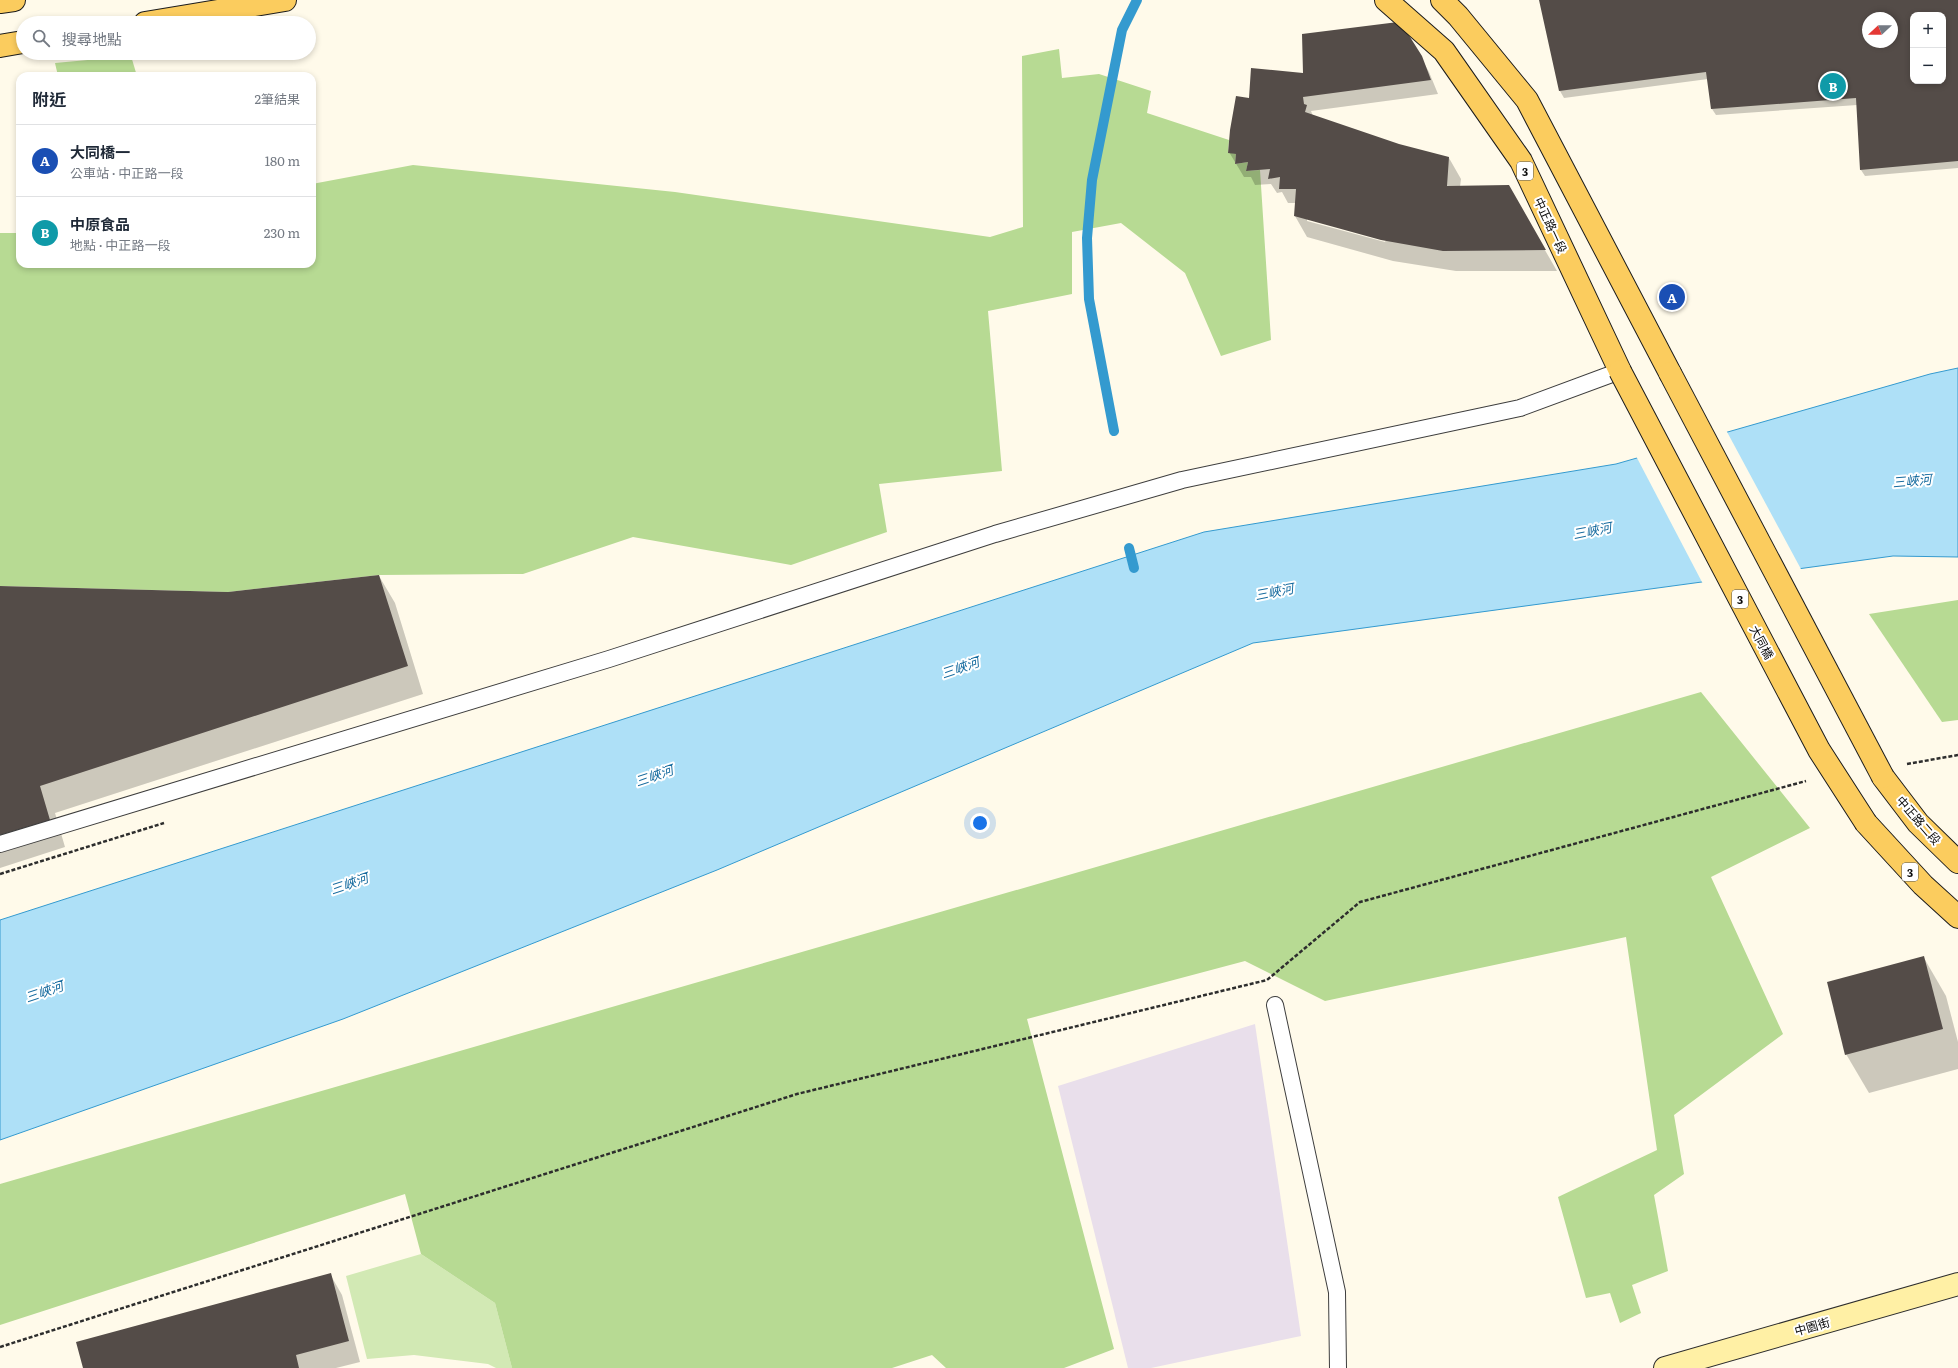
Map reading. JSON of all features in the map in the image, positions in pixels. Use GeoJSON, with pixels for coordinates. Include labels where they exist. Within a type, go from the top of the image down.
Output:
{"type":"FeatureCollection","features":[{"type":"Feature","properties":{"kind":"main road"},"geometry":{"type":"LineString","coordinates":[[0,2],[14,0]]}},
{"type":"Feature","properties":{"kind":"main road"},"geometry":{"type":"LineString","coordinates":[[188,16],[285,0]]}},
{"type":"Feature","properties":{"kind":"main road","name":"中正路一段"},"geometry":{"type":"LineString","coordinates":[[1386,0],[1444,51],[1521,161],[1620,371]]}},
{"type":"Feature","properties":{"kind":"main road","name":"中正路二段"},"geometry":{"type":"LineString","coordinates":[[1442,0],[1458,16],[1527,100],[1883,777],[1918,822],[1958,862]]}},
{"type":"Feature","properties":{"kind":"main road"},"geometry":{"type":"LineString","coordinates":[[0,46],[16,43]]}},
{"type":"Feature","properties":{"kind":"main road","name":"大同橋"},"geometry":{"type":"LineString","coordinates":[[1620,371],[1818,750],[1866,823],[1923,885],[1958,917]]}},
{"type":"Feature","properties":{"kind":"street","name":"中園街"},"geometry":{"type":"LineString","coordinates":[[1665,1368],[1958,1284]]}},
{"type":"Feature","properties":{"kind":"lane"},"geometry":{"type":"LineString","coordinates":[[0,844],[609,659],[1017,528],[1182,480],[1520,408],[1620,371]]}},
{"type":"Feature","properties":{"kind":"lane"},"geometry":{"type":"LineString","coordinates":[[1275,1005],[1337,1292],[1338,1368]]}},
{"type":"Feature","properties":{"kind":"path"},"geometry":{"type":"LineString","coordinates":[[1905,764],[1958,755]]}},
{"type":"Feature","properties":{"kind":"path"},"geometry":{"type":"LineString","coordinates":[[0,1348],[797,1094],[1267,980],[1360,902],[1807,781]]}},
{"type":"Feature","properties":{"kind":"shaded area"},"geometry":{"type":"Polygon","coordinates":[[[1255,1024],[1301,1336],[1151,1368],[1128,1368],[1058,1086],[1255,1024]]]}},
{"type":"Feature","properties":{"kind":"green space"},"geometry":{"type":"Polygon","coordinates":[[[1059,49],[1062,78],[1099,74],[1151,91],[1147,113],[1229,140],[1228,152],[1236,154],[1235,164],[1248,162],[1246,171],[1260,170],[1271,340],[1221,356],[1185,273],[1121,223],[1072,232],[1072,294],[988,311],[1002,471],[879,484],[887,532],[791,565],[633,537],[523,574],[379,575],[228,592],[0,586],[0,233],[16,233],[16,268],[316,268],[316,183],[413,165],[675,192],[990,237],[1023,227],[1022,56],[1059,49]]]}},
{"type":"Feature","properties":{"kind":"green space"},"geometry":{"type":"Polygon","coordinates":[[[88,60],[132,60],[136,72],[57,72],[55,63],[88,60]]]}},
{"type":"Feature","properties":{"kind":"green space"},"geometry":{"type":"Polygon","coordinates":[[[1958,600],[1958,720],[1942,722],[1869,614],[1958,600]]]}},
{"type":"Feature","properties":{"kind":"green space"},"geometry":{"type":"Polygon","coordinates":[[[1701,692],[1810,828],[1711,877],[1783,1034],[1674,1115],[1684,1174],[1654,1195],[1668,1271],[1632,1285],[1641,1313],[1620,1323],[1610,1293],[1586,1298],[1558,1197],[1657,1150],[1626,937],[1325,1001],[1245,961],[1027,1019],[1114,1349],[1064,1368],[946,1368],[932,1355],[892,1368],[512,1368],[495,1303],[421,1254],[405,1194],[0,1325],[0,1184],[1701,692]]]}},
{"type":"Feature","properties":{"kind":"green space"},"geometry":{"type":"Polygon","coordinates":[[[421,1254],[495,1303],[512,1368],[496,1368],[488,1364],[414,1355],[367,1359],[346,1276],[421,1254]]]}},
{"type":"Feature","properties":{"kind":"water","name":"三峽河"},"geometry":{"type":"Polygon","coordinates":[[[1958,368],[1958,557],[1893,556],[1253,643],[717,870],[343,1019],[0,1140],[0,920],[1204,532],[1616,464],[1930,374],[1958,368]]]}},
{"type":"Feature","properties":{"kind":"pier"},"geometry":{"type":"Polygon","coordinates":[[[1726,430],[1802,571],[1703,584],[1636,456],[1726,430]]]}},
{"type":"Feature","properties":{"kind":"building"},"geometry":{"type":"Polygon","coordinates":[[[1539,0],[1958,0],[1958,161],[1860,170],[1856,98],[1711,109],[1706,72],[1559,91],[1539,0]]]}},
{"type":"Feature","properties":{"kind":"building"},"geometry":{"type":"Polygon","coordinates":[[[1398,22],[1422,56],[1431,80],[1303,97],[1304,104],[1307,105],[1305,112],[1399,144],[1449,157],[1447,186],[1509,185],[1546,250],[1443,251],[1381,240],[1294,216],[1296,189],[1279,189],[1280,177],[1268,179],[1270,169],[1246,171],[1248,162],[1235,164],[1236,154],[1228,153],[1230,130],[1236,96],[1249,98],[1251,68],[1303,73],[1302,34],[1398,22]]]}},
{"type":"Feature","properties":{"kind":"building"},"geometry":{"type":"Polygon","coordinates":[[[379,575],[408,666],[40,786],[50,820],[0,835],[0,586],[228,592],[379,575]]]}},
{"type":"Feature","properties":{"kind":"building"},"geometry":{"type":"Polygon","coordinates":[[[1924,956],[1943,1029],[1845,1055],[1827,982],[1924,956]]]}},
{"type":"Feature","properties":{"kind":"building"},"geometry":{"type":"Polygon","coordinates":[[[331,1273],[349,1341],[296,1355],[299,1368],[83,1368],[76,1342],[331,1273]]]}},
{"type":"Feature","properties":{"kind":"waterway"},"geometry":{"type":"LineString","coordinates":[[1114,431],[1089,299],[1087,238],[1092,180],[1122,30],[1137,0]]}},
{"type":"Feature","properties":{"kind":"waterway"},"geometry":{"type":"LineString","coordinates":[[1129,548],[1134,568]]}},
{"type":"Feature","properties":{"kind":"place","name":"中原食品"},"geometry":{"type":"Point","coordinates":[1833,86]}},
{"type":"Feature","properties":{"kind":"place","name":"大同橋一"},"geometry":{"type":"Point","coordinates":[1672,297]}}]}
